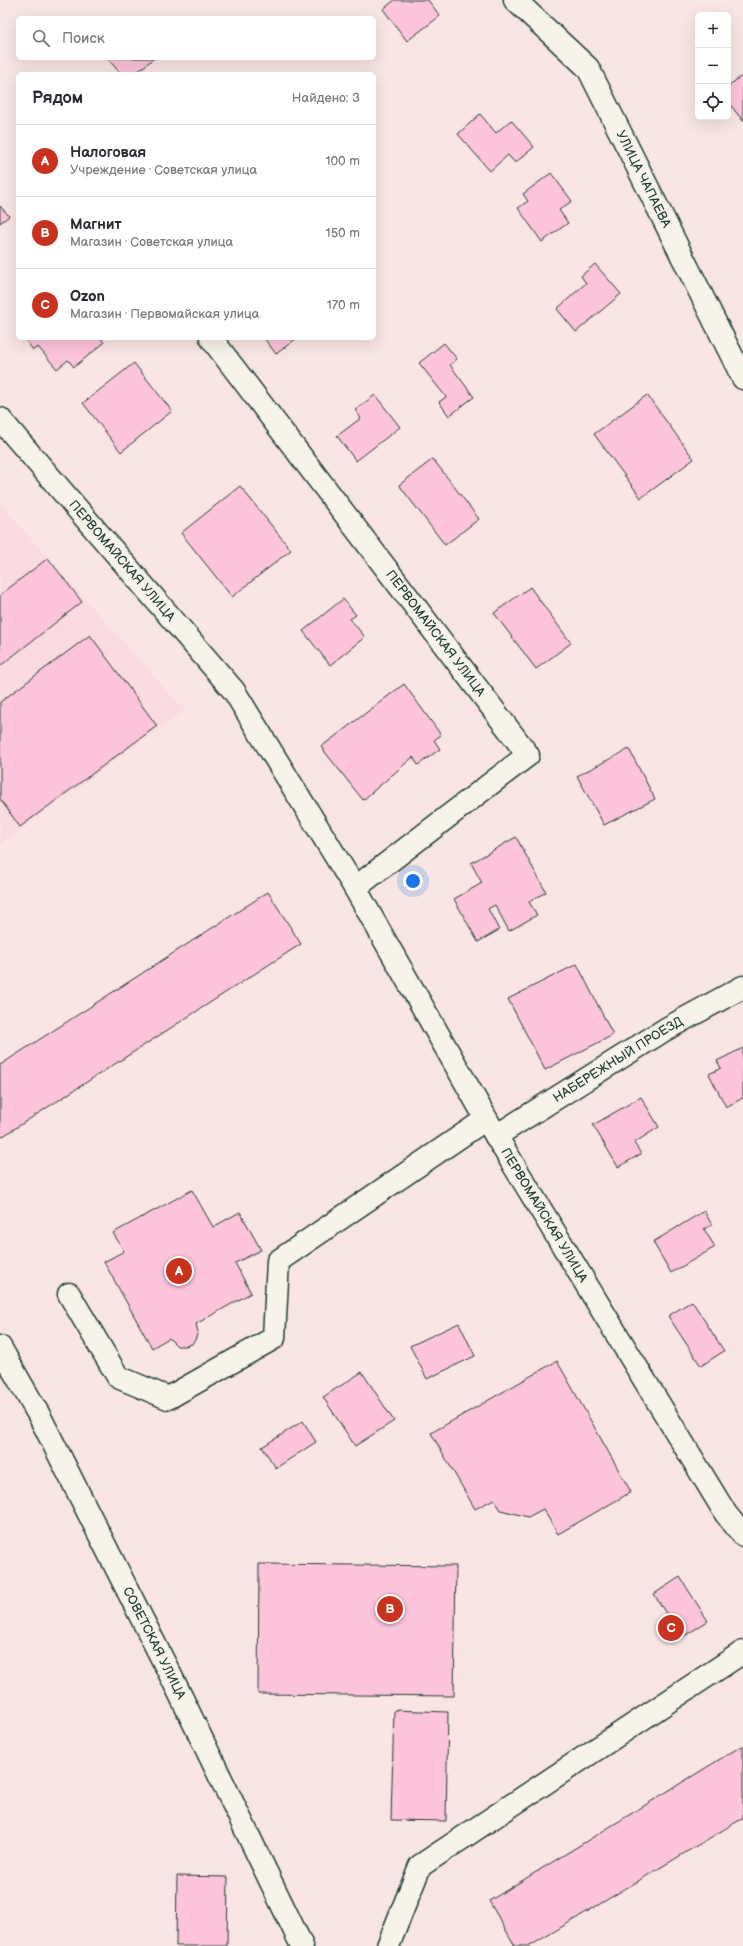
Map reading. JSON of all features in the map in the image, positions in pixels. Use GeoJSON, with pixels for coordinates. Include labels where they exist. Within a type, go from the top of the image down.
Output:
{"type":"FeatureCollection","features":[{"type":"Feature","properties":{"kind":"street","name":"УЛИЦА ЧАПАЕВА"},"geometry":{"type":"LineString","coordinates":[[516,0],[588,68],[743,378]]}},
{"type":"Feature","properties":{"kind":"street","name":"ПЕРВОМАЙСКАЯ УЛИЦА"},"geometry":{"type":"LineString","coordinates":[[213,340],[528,755],[355,888]]}},
{"type":"Feature","properties":{"kind":"street","name":"ПЕРВОМАЙСКАЯ УЛИЦА"},"geometry":{"type":"LineString","coordinates":[[0,419],[234,692],[355,888],[491,1128],[726,1514],[743,1535]]}},
{"type":"Feature","properties":{"kind":"street","name":"НАБЕРЕЖНЫЙ ПРОЕЗД"},"geometry":{"type":"LineString","coordinates":[[70,1294],[118,1377],[168,1398],[274,1338],[278,1261],[491,1128],[743,987]]}},
{"type":"Feature","properties":{"kind":"street","name":"СОВЕТСКАЯ УЛИЦА"},"geometry":{"type":"LineString","coordinates":[[0,1348],[47,1431],[187,1709],[301,1944]]}},
{"type":"Feature","properties":{"kind":"street"},"geometry":{"type":"LineString","coordinates":[[388,1946],[420,1866],[743,1652]]}},
{"type":"Feature","properties":{"kind":"shaded area"},"geometry":{"type":"Polygon","coordinates":[[[0,504],[184,710],[0,844],[0,504]]]}},
{"type":"Feature","properties":{"kind":"building"},"geometry":{"type":"Polygon","coordinates":[[[395,0],[428,0],[440,16],[407,41],[383,9],[395,0]]]}},
{"type":"Feature","properties":{"kind":"building"},"geometry":{"type":"Polygon","coordinates":[[[109,60],[152,60],[137,72],[119,72],[109,60]]]}},
{"type":"Feature","properties":{"kind":"building"},"geometry":{"type":"Polygon","coordinates":[[[743,75],[743,121],[731,106],[731,84],[743,75]]]}},
{"type":"Feature","properties":{"kind":"building"},"geometry":{"type":"Polygon","coordinates":[[[480,114],[496,133],[511,120],[534,147],[515,163],[508,155],[490,171],[458,134],[480,114]]]}},
{"type":"Feature","properties":{"kind":"building"},"geometry":{"type":"Polygon","coordinates":[[[551,173],[572,201],[559,210],[568,223],[542,242],[518,208],[528,201],[523,194],[551,173]]]}},
{"type":"Feature","properties":{"kind":"building"},"geometry":{"type":"Polygon","coordinates":[[[0,206],[9,216],[0,223],[0,206]]]}},
{"type":"Feature","properties":{"kind":"building"},"geometry":{"type":"Polygon","coordinates":[[[595,264],[621,294],[576,332],[557,309],[586,283],[581,276],[595,264]]]}},
{"type":"Feature","properties":{"kind":"building"},"geometry":{"type":"Polygon","coordinates":[[[26,340],[102,340],[104,343],[74,367],[68,360],[57,369],[38,347],[33,350],[26,340]]]}},
{"type":"Feature","properties":{"kind":"building"},"geometry":{"type":"Polygon","coordinates":[[[266,340],[294,340],[276,354],[266,340]]]}},
{"type":"Feature","properties":{"kind":"building"},"geometry":{"type":"Polygon","coordinates":[[[444,343],[457,359],[450,365],[474,397],[449,416],[439,402],[446,397],[419,363],[444,343]]]}},
{"type":"Feature","properties":{"kind":"building"},"geometry":{"type":"Polygon","coordinates":[[[134,363],[172,411],[121,452],[83,403],[134,363]]]}},
{"type":"Feature","properties":{"kind":"building"},"geometry":{"type":"Polygon","coordinates":[[[375,395],[400,427],[356,461],[337,436],[361,418],[355,410],[375,395]]]}},
{"type":"Feature","properties":{"kind":"building"},"geometry":{"type":"Polygon","coordinates":[[[647,395],[694,459],[641,498],[594,434],[647,395]]]}},
{"type":"Feature","properties":{"kind":"building"},"geometry":{"type":"Polygon","coordinates":[[[433,459],[479,519],[445,545],[399,485],[433,459]]]}},
{"type":"Feature","properties":{"kind":"building"},"geometry":{"type":"Polygon","coordinates":[[[240,486],[291,550],[232,597],[181,533],[240,486]]]}},
{"type":"Feature","properties":{"kind":"building"},"geometry":{"type":"Polygon","coordinates":[[[48,558],[82,602],[0,666],[0,595],[48,558]]]}},
{"type":"Feature","properties":{"kind":"building"},"geometry":{"type":"Polygon","coordinates":[[[530,587],[571,643],[536,669],[494,613],[530,587]]]}},
{"type":"Feature","properties":{"kind":"building"},"geometry":{"type":"Polygon","coordinates":[[[343,599],[356,615],[350,619],[365,637],[330,665],[303,631],[343,599]]]}},
{"type":"Feature","properties":{"kind":"building"},"geometry":{"type":"Polygon","coordinates":[[[90,635],[157,726],[20,827],[0,799],[0,702],[90,635]]]}},
{"type":"Feature","properties":{"kind":"building"},"geometry":{"type":"Polygon","coordinates":[[[404,684],[441,735],[434,740],[440,749],[418,765],[413,757],[363,800],[321,747],[404,684]]]}},
{"type":"Feature","properties":{"kind":"building"},"geometry":{"type":"Polygon","coordinates":[[[629,749],[655,799],[604,825],[577,776],[629,749]]]}},
{"type":"Feature","properties":{"kind":"building"},"geometry":{"type":"Polygon","coordinates":[[[516,837],[546,892],[529,902],[537,915],[509,931],[495,905],[488,909],[499,930],[478,942],[454,899],[482,883],[471,863],[516,837]]]}},
{"type":"Feature","properties":{"kind":"building"},"geometry":{"type":"Polygon","coordinates":[[[268,892],[301,944],[0,1138],[0,1065],[268,892]]]}},
{"type":"Feature","properties":{"kind":"building"},"geometry":{"type":"Polygon","coordinates":[[[577,964],[613,1035],[545,1070],[508,999],[577,964]]]}},
{"type":"Feature","properties":{"kind":"building"},"geometry":{"type":"Polygon","coordinates":[[[743,1048],[743,1098],[726,1107],[709,1074],[721,1068],[717,1061],[743,1048]]]}},
{"type":"Feature","properties":{"kind":"building"},"geometry":{"type":"Polygon","coordinates":[[[641,1097],[659,1127],[634,1143],[641,1154],[618,1167],[593,1125],[641,1097]]]}},
{"type":"Feature","properties":{"kind":"building"},"geometry":{"type":"Polygon","coordinates":[[[192,1190],[213,1227],[240,1212],[261,1250],[235,1263],[251,1293],[196,1324],[198,1332],[192,1344],[177,1346],[169,1338],[152,1348],[104,1262],[124,1251],[113,1233],[192,1190]]]}},
{"type":"Feature","properties":{"kind":"building"},"geometry":{"type":"Polygon","coordinates":[[[704,1211],[712,1225],[704,1229],[715,1247],[671,1273],[653,1242],[704,1211]]]}},
{"type":"Feature","properties":{"kind":"building"},"geometry":{"type":"Polygon","coordinates":[[[692,1301],[724,1351],[701,1366],[668,1316],[692,1301]]]}},
{"type":"Feature","properties":{"kind":"building"},"geometry":{"type":"Polygon","coordinates":[[[459,1323],[475,1356],[427,1379],[410,1346],[459,1323]]]}},
{"type":"Feature","properties":{"kind":"building"},"geometry":{"type":"Polygon","coordinates":[[[557,1361],[631,1492],[558,1534],[543,1509],[528,1517],[501,1510],[494,1499],[475,1509],[431,1433],[557,1361]]]}},
{"type":"Feature","properties":{"kind":"building"},"geometry":{"type":"Polygon","coordinates":[[[362,1372],[394,1421],[355,1446],[323,1397],[362,1372]]]}},
{"type":"Feature","properties":{"kind":"building"},"geometry":{"type":"Polygon","coordinates":[[[303,1421],[316,1442],[276,1468],[262,1447],[303,1421]]]}},
{"type":"Feature","properties":{"kind":"building"},"geometry":{"type":"Polygon","coordinates":[[[259,1564],[456,1566],[454,1696],[258,1694],[259,1564]]]}},
{"type":"Feature","properties":{"kind":"building"},"geometry":{"type":"Polygon","coordinates":[[[680,1577],[708,1621],[681,1638],[654,1594],[680,1577]]]}},
{"type":"Feature","properties":{"kind":"building"},"geometry":{"type":"Polygon","coordinates":[[[394,1710],[448,1712],[446,1821],[391,1820],[394,1710]]]}},
{"type":"Feature","properties":{"kind":"building"},"geometry":{"type":"Polygon","coordinates":[[[743,1745],[743,1818],[530,1946],[515,1946],[489,1901],[743,1745]]]}},
{"type":"Feature","properties":{"kind":"building"},"geometry":{"type":"Polygon","coordinates":[[[177,1876],[228,1877],[227,1946],[176,1946],[177,1876]]]}},
{"type":"Feature","properties":{"kind":"place","name":"Налоговая"},"geometry":{"type":"Point","coordinates":[179,1271]}},
{"type":"Feature","properties":{"kind":"place","name":"Магнит"},"geometry":{"type":"Point","coordinates":[390,1609]}},
{"type":"Feature","properties":{"kind":"place","name":"Ozon"},"geometry":{"type":"Point","coordinates":[671,1628]}}]}
